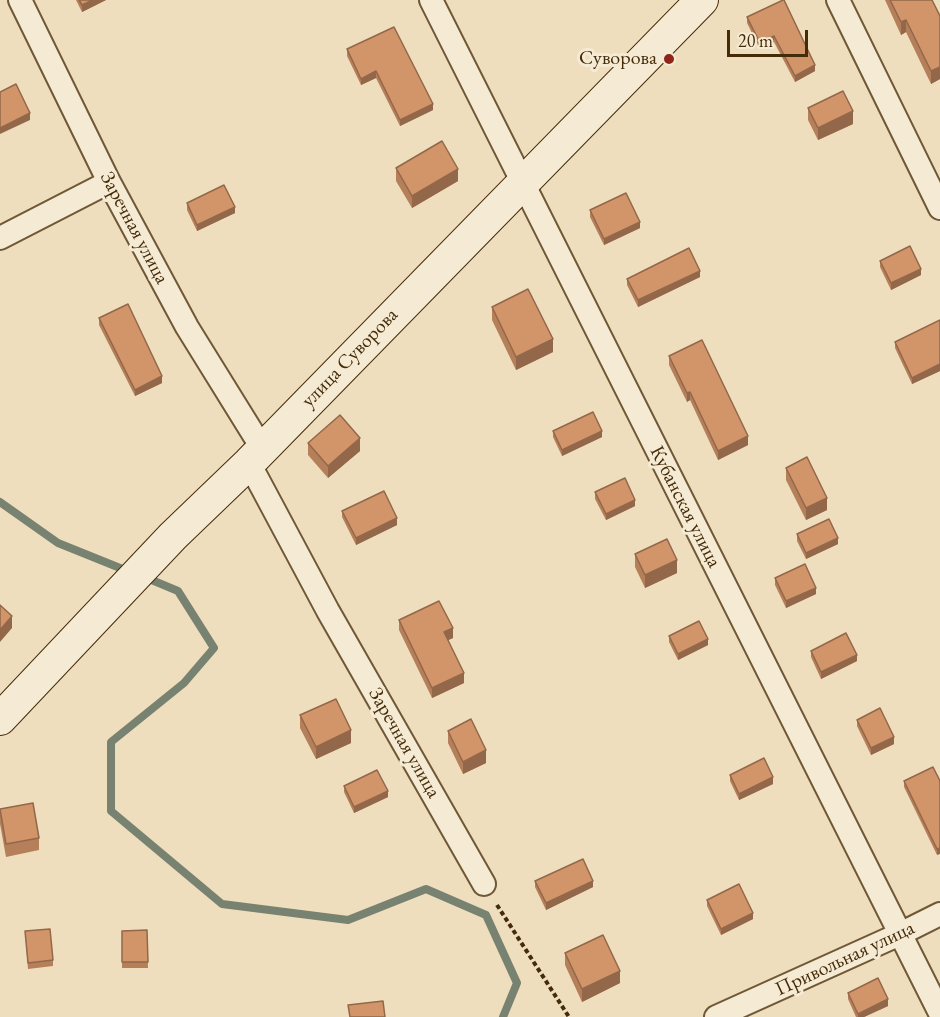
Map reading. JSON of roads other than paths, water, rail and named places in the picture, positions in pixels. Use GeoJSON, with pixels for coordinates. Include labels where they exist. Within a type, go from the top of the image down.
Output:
{"type":"FeatureCollection","features":[{"type":"Feature","properties":{"kind":"street","name":"Заречная улица"},"geometry":{"type":"LineString","coordinates":[[20,0],[109,182],[255,456],[328,611],[484,884]]}},
{"type":"Feature","properties":{"kind":"street","name":"Кубанская улица"},"geometry":{"type":"LineString","coordinates":[[431,0],[940,1013]]}},
{"type":"Feature","properties":{"kind":"street","name":"улица Суворова"},"geometry":{"type":"LineString","coordinates":[[0,719],[173,537],[702,0]]}},
{"type":"Feature","properties":{"kind":"street"},"geometry":{"type":"LineString","coordinates":[[838,0],[940,208]]}},
{"type":"Feature","properties":{"kind":"street"},"geometry":{"type":"LineString","coordinates":[[0,238],[109,182]]}},
{"type":"Feature","properties":{"kind":"street","name":"Привольная улица"},"geometry":{"type":"LineString","coordinates":[[716,1017],[940,915]]}},
{"type":"Feature","properties":{"kind":"waterway"},"geometry":{"type":"LineString","coordinates":[[0,502],[58,543],[130,572]]}},
{"type":"Feature","properties":{"kind":"waterway"},"geometry":{"type":"LineString","coordinates":[[142,576],[178,591],[214,648],[184,683],[111,742],[111,811],[222,904],[348,920],[426,889],[486,915],[517,983],[503,1017]]}},
{"type":"Feature","properties":{"kind":"place","name":"Суворова"},"geometry":{"type":"Point","coordinates":[669,59]}}]}
